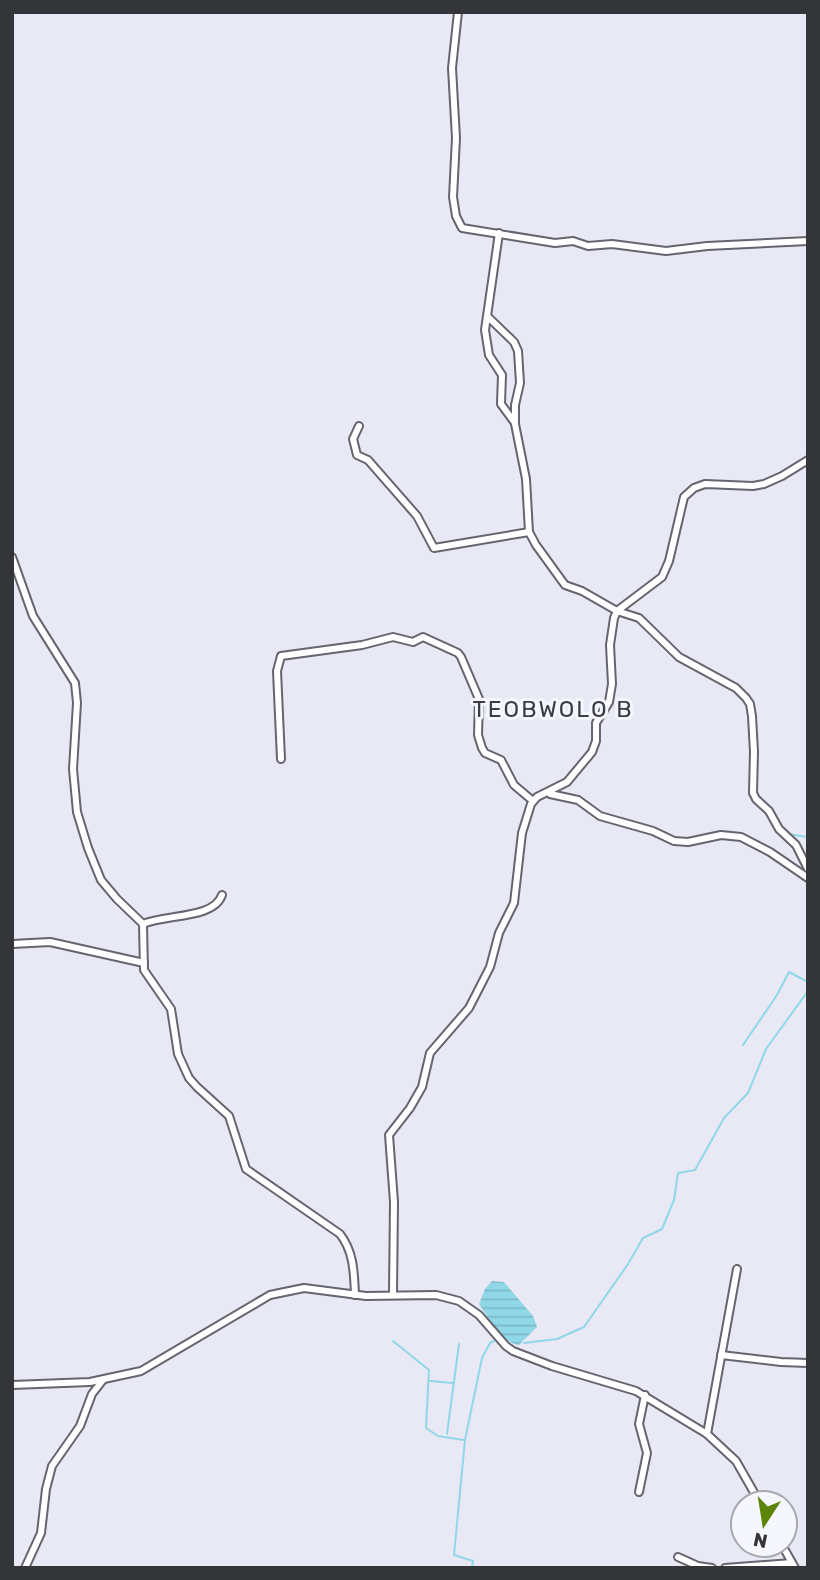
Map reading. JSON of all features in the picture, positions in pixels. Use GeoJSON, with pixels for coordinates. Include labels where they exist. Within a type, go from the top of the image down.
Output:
{"type":"FeatureCollection","features":[{"type":"Feature","properties":{"kind":"street"},"geometry":{"type":"LineString","coordinates":[[458,12],[452,68],[456,138],[454,210],[462,228],[555,243],[573,241],[588,246],[612,244],[666,251],[707,246],[808,241]]}},
{"type":"Feature","properties":{"kind":"street"},"geometry":{"type":"LineString","coordinates":[[499,233],[485,330],[489,355],[502,375],[501,404],[515,424]]}},
{"type":"Feature","properties":{"kind":"street"},"geometry":{"type":"LineString","coordinates":[[487,316],[514,342],[519,351],[520,383],[515,405],[515,424],[526,479],[529,532],[565,585],[582,591],[617,611],[639,618],[678,657],[736,688],[746,698],[752,716],[753,793],[769,811],[779,829],[796,845],[808,869]]}},
{"type":"Feature","properties":{"kind":"street"},"geometry":{"type":"LineString","coordinates":[[359,426],[354,439],[357,455],[368,460],[417,516],[433,548],[529,532]]}},
{"type":"Feature","properties":{"kind":"street"},"geometry":{"type":"LineString","coordinates":[[393,1294],[394,1202],[388,1135],[410,1108],[422,1087],[430,1053],[469,1008],[491,967],[499,933],[513,903],[527,811],[533,801],[567,782],[593,752],[596,723],[609,702],[612,684],[611,637],[617,611],[662,577],[684,497],[694,488],[713,484],[764,484],[808,460]]}},
{"type":"Feature","properties":{"kind":"street"},"geometry":{"type":"LineString","coordinates":[[12,557],[33,616],[75,683],[77,703],[73,769],[77,812],[88,848],[101,880],[143,924],[147,976],[172,1009],[177,1049],[186,1072],[197,1087],[229,1116],[246,1168],[340,1234],[349,1249],[355,1295]]}},
{"type":"Feature","properties":{"kind":"street"},"geometry":{"type":"LineString","coordinates":[[281,759],[276,671],[281,656],[362,645],[393,637],[413,642],[424,638],[458,653],[461,657],[480,699],[478,735],[482,748],[488,755],[501,760],[514,785],[533,801]]}},
{"type":"Feature","properties":{"kind":"street"},"geometry":{"type":"LineString","coordinates":[[544,794],[572,797],[600,816],[653,831],[674,841],[688,842],[721,835],[741,837],[767,850],[808,878]]}},
{"type":"Feature","properties":{"kind":"street"},"geometry":{"type":"LineString","coordinates":[[143,924],[163,917],[208,911],[220,903],[222,895]]}},
{"type":"Feature","properties":{"kind":"street"},"geometry":{"type":"LineString","coordinates":[[12,944],[50,942],[144,963]]}},
{"type":"Feature","properties":{"kind":"street"},"geometry":{"type":"LineString","coordinates":[[707,1434],[737,1269]]}},
{"type":"Feature","properties":{"kind":"street"},"geometry":{"type":"LineString","coordinates":[[12,1385],[78,1383],[141,1371],[277,1292],[304,1288],[355,1295],[436,1295],[459,1301],[479,1315],[513,1351],[645,1395],[707,1434],[736,1461],[752,1489]]}},
{"type":"Feature","properties":{"kind":"street"},"geometry":{"type":"LineString","coordinates":[[720,1355],[808,1363]]}},
{"type":"Feature","properties":{"kind":"street"},"geometry":{"type":"LineString","coordinates":[[26,1568],[41,1533],[46,1489],[52,1466],[80,1426],[89,1399],[103,1380]]}},
{"type":"Feature","properties":{"kind":"street"},"geometry":{"type":"LineString","coordinates":[[639,1492],[647,1453],[639,1424],[645,1395]]}},
{"type":"Feature","properties":{"kind":"street"},"geometry":{"type":"LineString","coordinates":[[678,1557],[698,1566],[712,1568]]}},
{"type":"Feature","properties":{"kind":"street"},"geometry":{"type":"LineString","coordinates":[[725,1568],[793,1565]]}},
{"type":"Feature","properties":{"kind":"water"},"geometry":{"type":"Polygon","coordinates":[[[492,1281],[504,1282],[533,1316],[537,1327],[519,1345],[501,1335],[479,1304],[485,1289],[492,1281]]]}},
{"type":"Feature","properties":{"kind":"waterway"},"geometry":{"type":"LineString","coordinates":[[787,834],[808,837]]}},
{"type":"Feature","properties":{"kind":"waterway"},"geometry":{"type":"LineString","coordinates":[[743,1045],[777,995],[789,972],[808,982]]}},
{"type":"Feature","properties":{"kind":"waterway"},"geometry":{"type":"LineString","coordinates":[[524,1343],[557,1339],[584,1327],[643,1238],[662,1229],[674,1200],[678,1173],[695,1170],[724,1118],[748,1093],[766,1049],[808,991]]}},
{"type":"Feature","properties":{"kind":"waterway"},"geometry":{"type":"LineString","coordinates":[[472,1568],[473,1561],[454,1555],[465,1440],[482,1358],[490,1343],[498,1339]]}},
{"type":"Feature","properties":{"kind":"waterway"},"geometry":{"type":"LineString","coordinates":[[393,1341],[429,1370],[426,1428],[438,1436],[464,1440]]}},
{"type":"Feature","properties":{"kind":"waterway"},"geometry":{"type":"LineString","coordinates":[[447,1434],[459,1344]]}},
{"type":"Feature","properties":{"kind":"waterway"},"geometry":{"type":"LineString","coordinates":[[430,1381],[453,1383]]}},
{"type":"Feature","properties":{"kind":"district","name":"TEOBWOLO B"},"geometry":{"type":"Point","coordinates":[553,709]}}]}
